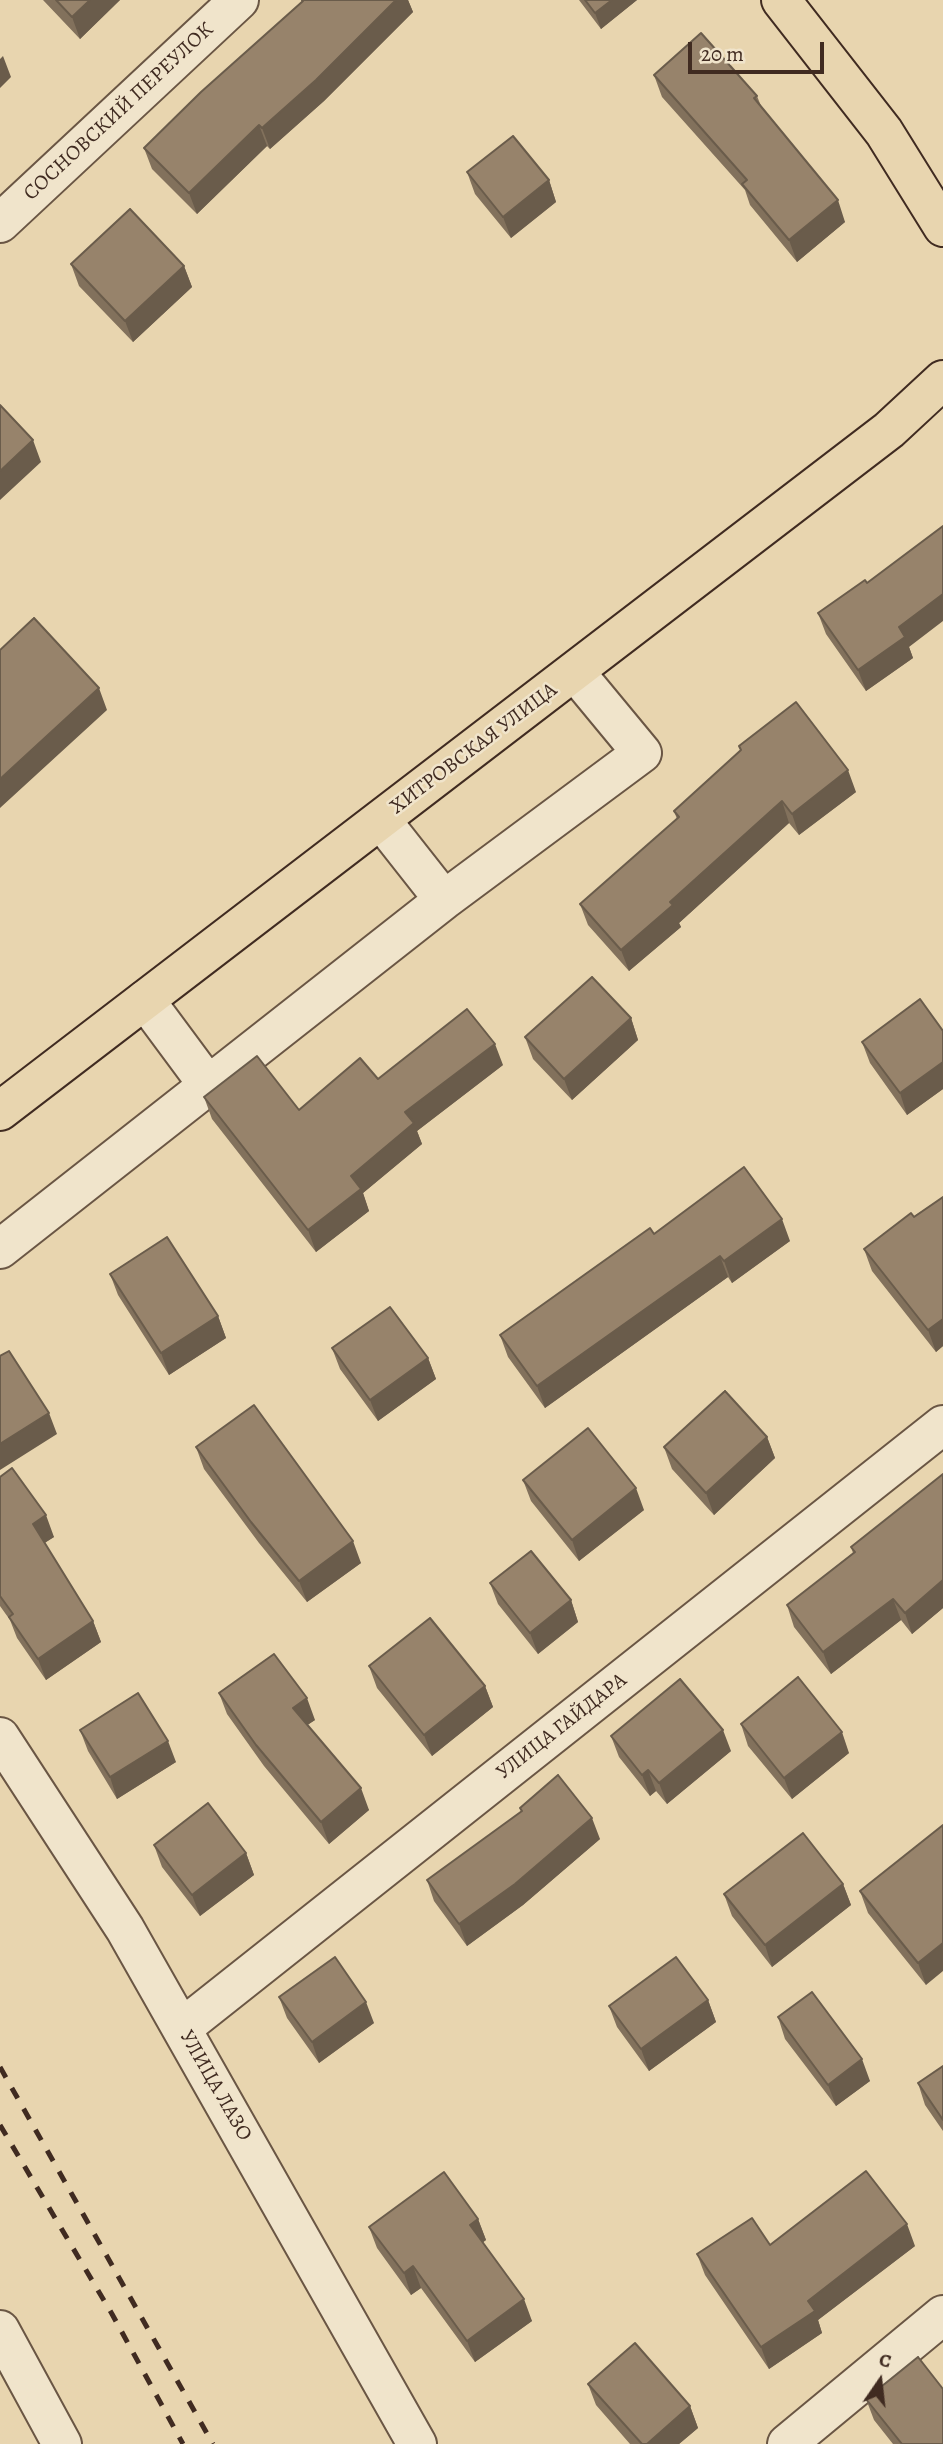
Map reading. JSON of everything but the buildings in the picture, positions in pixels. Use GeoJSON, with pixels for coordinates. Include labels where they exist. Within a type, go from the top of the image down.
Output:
{"type":"FeatureCollection","features":[{"type":"Feature","properties":{"kind":"main road"},"geometry":{"type":"LineString","coordinates":[[781,0],[884,132],[943,227]]}},
{"type":"Feature","properties":{"kind":"main road","name":"ХИТРОВСКАЯ УЛИЦА"},"geometry":{"type":"LineString","coordinates":[[0,1111],[889,430],[943,380]]}},
{"type":"Feature","properties":{"kind":"street","name":"СОСНОВСКИЙ ПЕРЕУЛОК"},"geometry":{"type":"LineString","coordinates":[[0,223],[239,0]]}},
{"type":"Feature","properties":{"kind":"street"},"geometry":{"type":"LineString","coordinates":[[0,1250],[444,900],[642,753],[575,672]]}},
{"type":"Feature","properties":{"kind":"street"},"geometry":{"type":"LineString","coordinates":[[381,820],[444,900]]}},
{"type":"Feature","properties":{"kind":"street"},"geometry":{"type":"LineString","coordinates":[[145,1000],[208,1085]]}},
{"type":"Feature","properties":{"kind":"street","name":"УЛИЦА ГАЙДАРА"},"geometry":{"type":"LineString","coordinates":[[182,2028],[943,1425]]}},
{"type":"Feature","properties":{"kind":"street","name":"УЛИЦА ЛАЗО"},"geometry":{"type":"LineString","coordinates":[[0,1737],[125,1929],[417,2444]]}},
{"type":"Feature","properties":{"kind":"street"},"geometry":{"type":"LineString","coordinates":[[787,2444],[943,2315]]}},
{"type":"Feature","properties":{"kind":"street"},"geometry":{"type":"LineString","coordinates":[[0,2330],[62,2444]]}},
{"type":"Feature","properties":{"kind":"railway"},"geometry":{"type":"LineString","coordinates":[[0,2067],[213,2444]]}},
{"type":"Feature","properties":{"kind":"railway"},"geometry":{"type":"LineString","coordinates":[[0,2125],[112,2314],[183,2444]]}}]}
